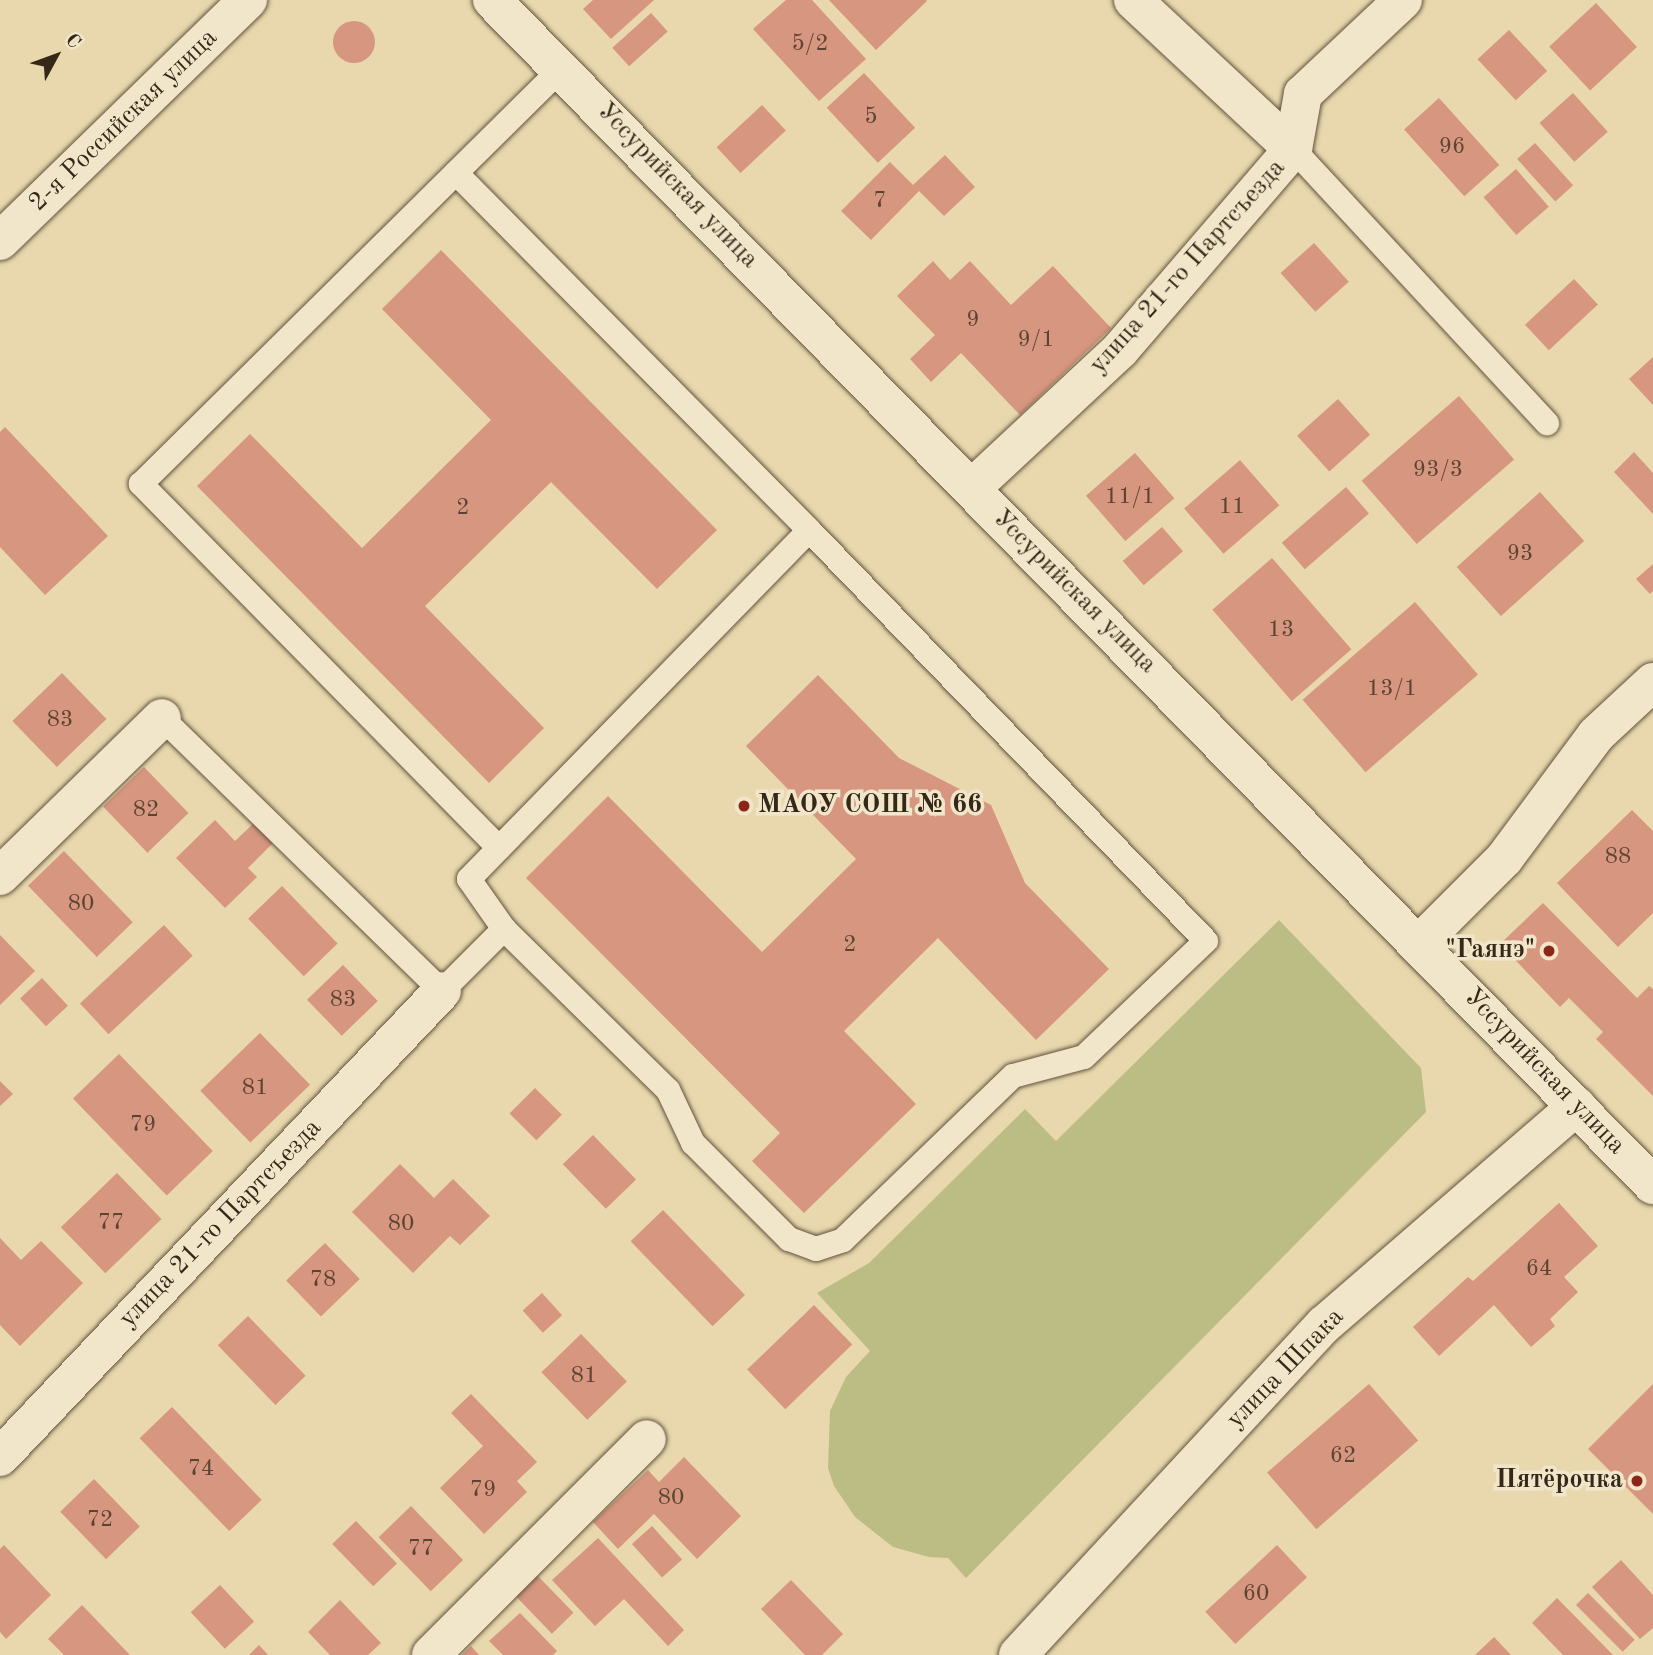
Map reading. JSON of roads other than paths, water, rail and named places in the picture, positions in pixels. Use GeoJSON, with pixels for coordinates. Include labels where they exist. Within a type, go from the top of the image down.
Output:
{"type":"FeatureCollection","features":[{"type":"Feature","properties":{"kind":"street","name":"2-я Российская улица"},"geometry":{"type":"LineString","coordinates":[[0,241],[248,0]]}},
{"type":"Feature","properties":{"kind":"street","name":"Уссурийская улица"},"geometry":{"type":"LineString","coordinates":[[492,0],[562,68],[1420,943],[1653,1185]]}},
{"type":"Feature","properties":{"kind":"street"},"geometry":{"type":"LineString","coordinates":[[1133,0],[1293,149]]}},
{"type":"Feature","properties":{"kind":"street","name":"улица 21-го Партсъезда"},"geometry":{"type":"LineString","coordinates":[[972,488],[1120,350],[1293,149],[1303,94],[1403,0]]}},
{"type":"Feature","properties":{"kind":"street"},"geometry":{"type":"LineString","coordinates":[[1420,943],[1504,859],[1596,735],[1653,682]]}},
{"type":"Feature","properties":{"kind":"street"},"geometry":{"type":"LineString","coordinates":[[0,876],[162,718]]}},
{"type":"Feature","properties":{"kind":"street","name":"улица 21-го Партсъезда"},"geometry":{"type":"LineString","coordinates":[[0,1457],[442,991]]}},
{"type":"Feature","properties":{"kind":"street","name":"улица Шпака"},"geometry":{"type":"LineString","coordinates":[[1018,1655],[1325,1324],[1577,1106]]}},
{"type":"Feature","properties":{"kind":"street"},"geometry":{"type":"LineString","coordinates":[[431,1655],[647,1439]]}},
{"type":"Feature","properties":{"kind":"lane"},"geometry":{"type":"LineString","coordinates":[[499,848],[141,484],[562,68]]}},
{"type":"Feature","properties":{"kind":"lane"},"geometry":{"type":"LineString","coordinates":[[1293,149],[1546,424]]}},
{"type":"Feature","properties":{"kind":"lane"},"geometry":{"type":"LineString","coordinates":[[456,173],[809,530],[1206,941],[1084,1057],[1013,1076],[843,1240],[816,1249],[789,1239],[693,1143],[668,1090],[504,929],[469,879],[809,530]]}},
{"type":"Feature","properties":{"kind":"lane"},"geometry":{"type":"LineString","coordinates":[[162,718],[442,991],[504,929]]}},
{"type":"Feature","properties":{"kind":"place","name":"МАОУ СОШ № 66"},"geometry":{"type":"Point","coordinates":[744,806]}},
{"type":"Feature","properties":{"kind":"place","name":"\"Гаянэ\""},"geometry":{"type":"Point","coordinates":[1549,951]}},
{"type":"Feature","properties":{"kind":"place","name":"Пятёрочка"},"geometry":{"type":"Point","coordinates":[1637,1481]}}]}
